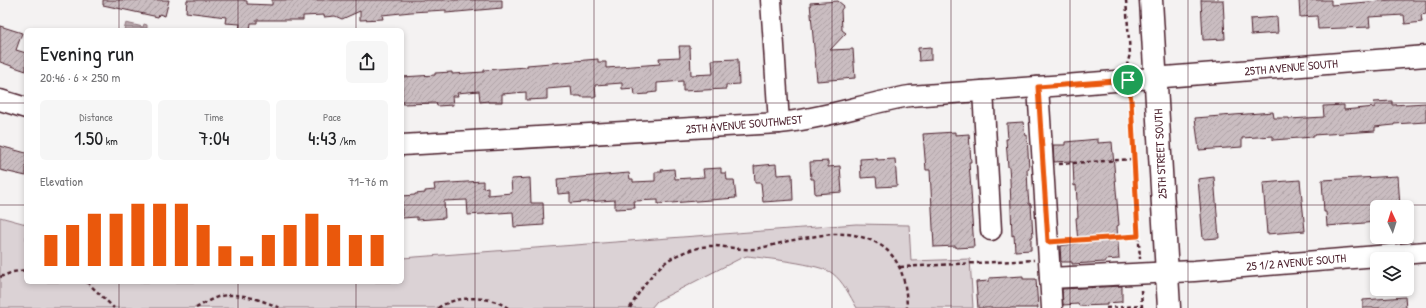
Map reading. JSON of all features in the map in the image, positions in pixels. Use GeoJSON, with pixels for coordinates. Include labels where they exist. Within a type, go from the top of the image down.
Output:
{"type":"FeatureCollection","features":[{"type":"Feature","properties":{"kind":"main road","name":"25TH STREET SOUTH"},"geometry":{"type":"LineString","coordinates":[[1151,0],[1169,308]]}},
{"type":"Feature","properties":{"kind":"street"},"geometry":{"type":"LineString","coordinates":[[771,0],[779,123]]}},
{"type":"Feature","properties":{"kind":"street","name":"25TH AVENUE SOUTH"},"geometry":{"type":"LineString","coordinates":[[1156,78],[1426,56]]}},
{"type":"Feature","properties":{"kind":"street","name":"25TH AVENUE SOUTHWEST"},"geometry":{"type":"LineString","coordinates":[[404,145],[779,123],[812,118],[886,100],[910,96],[1156,78]]}},
{"type":"Feature","properties":{"kind":"street"},"geometry":{"type":"LineString","coordinates":[[1038,87],[1052,308]]}},
{"type":"Feature","properties":{"kind":"street"},"geometry":{"type":"LineString","coordinates":[[983,91],[991,230]]}},
{"type":"Feature","properties":{"kind":"street"},"geometry":{"type":"LineString","coordinates":[[0,100],[24,107]]}},
{"type":"Feature","properties":{"kind":"street","name":"25 1/2 AVENUE SOUTH"},"geometry":{"type":"LineString","coordinates":[[1049,259],[1140,273],[1194,271],[1426,252]]}},
{"type":"Feature","properties":{"kind":"path"},"geometry":{"type":"LineString","coordinates":[[1106,308],[1142,307],[1134,159],[1127,67],[1130,54],[1126,0]]}},
{"type":"Feature","properties":{"kind":"path"},"geometry":{"type":"LineString","coordinates":[[1043,165],[1134,159]]}},
{"type":"Feature","properties":{"kind":"path"},"geometry":{"type":"LineString","coordinates":[[630,308],[638,294],[657,270],[670,259],[683,253],[715,245],[742,249],[754,249],[788,242],[845,234],[858,236],[873,241],[884,247],[893,255],[900,267],[904,280],[907,308]]}},
{"type":"Feature","properties":{"kind":"path"},"geometry":{"type":"LineString","coordinates":[[900,267],[1049,259],[1138,236]]}},
{"type":"Feature","properties":{"kind":"path"},"geometry":{"type":"LineString","coordinates":[[0,277],[13,272],[24,270]]}},
{"type":"Feature","properties":{"kind":"path"},"geometry":{"type":"LineString","coordinates":[[89,284],[114,308]]}},
{"type":"Feature","properties":{"kind":"path"},"geometry":{"type":"LineString","coordinates":[[196,308],[220,296],[230,295],[254,298],[281,308]]}},
{"type":"Feature","properties":{"kind":"path"},"geometry":{"type":"LineString","coordinates":[[438,308],[451,302],[484,298],[493,300],[508,308]]}},
{"type":"Feature","properties":{"kind":"shaded area"},"geometry":{"type":"Polygon","coordinates":[[[126,23],[143,27],[144,24],[147,25],[147,28],[125,28],[126,23]]]}},
{"type":"Feature","properties":{"kind":"shaded area"},"geometry":{"type":"Polygon","coordinates":[[[0,217],[24,223],[24,284],[404,284],[404,258],[856,224],[909,225],[911,261],[970,259],[973,308],[857,308],[840,280],[826,270],[791,262],[747,256],[657,301],[651,308],[0,308],[0,217]]]}},
{"type":"Feature","properties":{"kind":"building"},"geometry":{"type":"Polygon","coordinates":[[[103,0],[169,0],[165,16],[159,14],[158,17],[103,5],[103,0]]]}},
{"type":"Feature","properties":{"kind":"building"},"geometry":{"type":"Polygon","coordinates":[[[187,0],[242,0],[247,1],[247,4],[272,5],[272,0],[502,0],[502,8],[446,13],[446,10],[411,12],[382,15],[383,19],[360,20],[360,11],[342,19],[335,16],[324,17],[324,15],[303,16],[303,20],[257,20],[257,23],[251,23],[250,28],[239,28],[240,24],[225,23],[226,17],[186,12],[187,0]]]}},
{"type":"Feature","properties":{"kind":"building"},"geometry":{"type":"Polygon","coordinates":[[[1201,0],[1223,0],[1225,39],[1203,40],[1201,0]]]}},
{"type":"Feature","properties":{"kind":"building"},"geometry":{"type":"Polygon","coordinates":[[[1299,0],[1331,0],[1331,5],[1392,0],[1426,0],[1426,14],[1421,15],[1422,22],[1405,24],[1404,15],[1369,17],[1370,27],[1318,29],[1317,16],[1300,17],[1299,0]]]}},
{"type":"Feature","properties":{"kind":"building"},"geometry":{"type":"Polygon","coordinates":[[[838,1],[844,6],[841,10],[842,30],[846,33],[830,50],[853,49],[855,78],[817,81],[810,3],[838,1]]]}},
{"type":"Feature","properties":{"kind":"building"},"geometry":{"type":"Polygon","coordinates":[[[1277,17],[1278,33],[1251,35],[1250,19],[1277,17]]]}},
{"type":"Feature","properties":{"kind":"building"},"geometry":{"type":"Polygon","coordinates":[[[0,26],[22,33],[16,50],[24,52],[24,70],[0,62],[0,26]]]}},
{"type":"Feature","properties":{"kind":"building"},"geometry":{"type":"Polygon","coordinates":[[[679,46],[690,46],[691,75],[713,74],[712,60],[738,59],[739,84],[726,85],[726,89],[683,91],[683,81],[657,83],[657,92],[635,95],[634,88],[622,89],[622,83],[595,85],[596,97],[572,96],[571,87],[547,89],[547,99],[526,100],[526,92],[502,94],[502,102],[480,102],[479,91],[457,93],[458,96],[452,96],[453,105],[437,106],[436,103],[404,104],[404,77],[435,75],[435,73],[452,72],[452,74],[484,72],[484,70],[527,67],[527,65],[598,59],[598,62],[606,62],[606,68],[660,64],[659,58],[680,57],[679,46]]]}},
{"type":"Feature","properties":{"kind":"building"},"geometry":{"type":"Polygon","coordinates":[[[931,47],[931,60],[919,61],[918,48],[931,47]]]}},
{"type":"Feature","properties":{"kind":"building"},"geometry":{"type":"Polygon","coordinates":[[[1392,101],[1392,105],[1426,103],[1426,122],[1394,124],[1375,127],[1375,131],[1313,135],[1313,137],[1273,140],[1273,136],[1242,138],[1242,147],[1199,150],[1195,118],[1273,112],[1274,118],[1289,119],[1324,117],[1323,106],[1344,105],[1344,110],[1375,107],[1374,102],[1392,101]]]}},
{"type":"Feature","properties":{"kind":"building"},"geometry":{"type":"Polygon","coordinates":[[[1023,122],[1025,136],[1027,135],[1029,169],[1027,169],[1028,193],[1029,204],[1031,204],[1033,237],[1031,237],[1031,250],[1015,251],[1014,235],[1012,236],[1010,180],[1006,139],[1008,139],[1007,123],[1023,122]]]}},
{"type":"Feature","properties":{"kind":"building"},"geometry":{"type":"Polygon","coordinates":[[[955,132],[955,135],[969,134],[971,162],[969,162],[974,247],[934,247],[930,170],[926,170],[923,134],[955,132]]]}},
{"type":"Feature","properties":{"kind":"building"},"geometry":{"type":"Polygon","coordinates":[[[1098,139],[1098,143],[1112,142],[1119,225],[1117,226],[1119,259],[1105,260],[1105,262],[1072,264],[1072,262],[1061,262],[1060,246],[1078,243],[1076,185],[1074,186],[1073,162],[1054,162],[1053,145],[1065,145],[1065,142],[1098,139]]]}},
{"type":"Feature","properties":{"kind":"building"},"geometry":{"type":"Polygon","coordinates":[[[0,146],[24,152],[24,176],[0,170],[0,146]]]}},
{"type":"Feature","properties":{"kind":"building"},"geometry":{"type":"Polygon","coordinates":[[[877,158],[877,160],[895,159],[897,186],[877,187],[876,177],[861,178],[860,159],[877,158]]]}},
{"type":"Feature","properties":{"kind":"building"},"geometry":{"type":"Polygon","coordinates":[[[828,161],[828,167],[840,166],[842,192],[815,194],[814,179],[811,179],[810,162],[828,161]]]}},
{"type":"Feature","properties":{"kind":"building"},"geometry":{"type":"Polygon","coordinates":[[[776,164],[777,175],[792,174],[793,200],[763,202],[761,183],[755,183],[754,166],[776,164]]]}},
{"type":"Feature","properties":{"kind":"building"},"geometry":{"type":"Polygon","coordinates":[[[721,168],[721,173],[726,173],[727,180],[734,180],[736,198],[658,204],[658,200],[634,201],[635,208],[615,209],[615,200],[570,203],[570,193],[558,194],[557,179],[629,173],[630,179],[633,179],[633,182],[655,181],[655,172],[662,172],[661,170],[674,169],[675,179],[704,177],[703,169],[721,168]]]}},
{"type":"Feature","properties":{"kind":"building"},"geometry":{"type":"Polygon","coordinates":[[[1398,176],[1400,200],[1370,200],[1370,223],[1327,226],[1326,212],[1324,212],[1322,180],[1398,176]]]}},
{"type":"Feature","properties":{"kind":"building"},"geometry":{"type":"Polygon","coordinates":[[[1214,177],[1219,238],[1203,239],[1198,179],[1214,177]]]}},
{"type":"Feature","properties":{"kind":"building"},"geometry":{"type":"Polygon","coordinates":[[[530,178],[531,203],[543,203],[544,225],[514,227],[513,212],[468,215],[467,200],[444,201],[445,218],[417,220],[417,217],[404,218],[404,196],[415,195],[425,193],[425,191],[435,190],[434,184],[483,181],[483,188],[488,187],[488,195],[512,193],[511,179],[530,178]]]}},
{"type":"Feature","properties":{"kind":"building"},"geometry":{"type":"Polygon","coordinates":[[[1300,180],[1305,231],[1267,234],[1263,183],[1300,180]]]}},
{"type":"Feature","properties":{"kind":"building"},"geometry":{"type":"Polygon","coordinates":[[[1023,276],[1023,279],[1036,279],[1038,308],[978,308],[976,282],[989,281],[989,278],[1023,276]]]}},
{"type":"Feature","properties":{"kind":"building"},"geometry":{"type":"Polygon","coordinates":[[[1122,286],[1122,302],[1107,303],[1107,305],[1063,305],[1062,289],[1122,286]]]}},
{"type":"Feature","properties":{"kind":"building"},"geometry":{"type":"Polygon","coordinates":[[[1405,297],[1406,308],[1363,308],[1363,300],[1405,297]]]}},
{"type":"Feature","properties":{"kind":"route"},"geometry":{"type":"LineString","coordinates":[[1128,80],[1131,100],[1138,236],[1048,242],[1038,87],[1128,80]]}}]}
